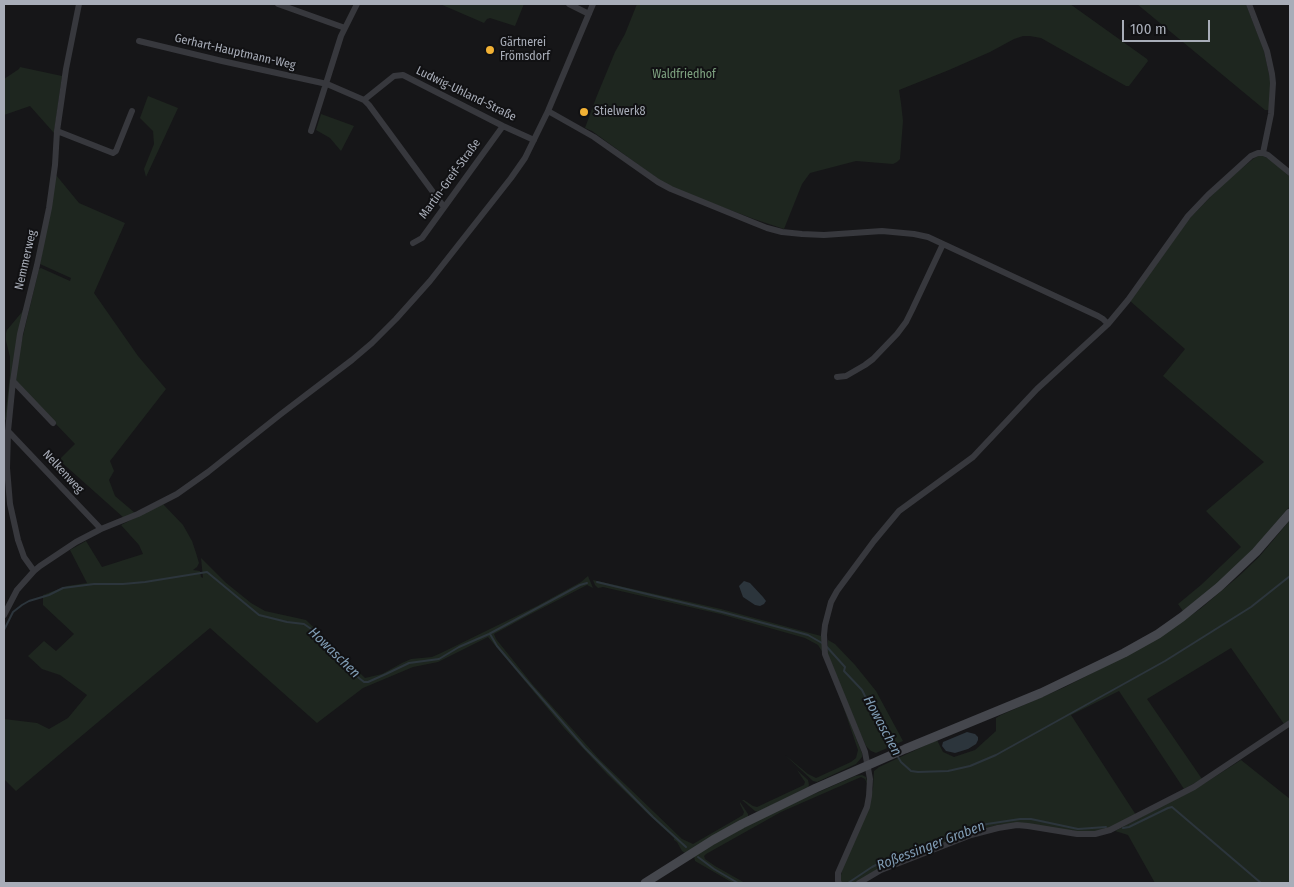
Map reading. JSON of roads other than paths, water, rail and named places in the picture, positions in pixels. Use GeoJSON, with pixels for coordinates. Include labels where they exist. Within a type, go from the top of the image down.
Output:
{"type":"FeatureCollection","features":[{"type":"Feature","properties":{"kind":"street","name":"Nemmerweg"},"geometry":{"type":"LineString","coordinates":[[34,571],[24,557],[13,522],[7,468],[8,431],[20,334],[49,208],[66,69],[79,4]]}},
{"type":"Feature","properties":{"kind":"street"},"geometry":{"type":"LineString","coordinates":[[278,4],[344,28]]}},
{"type":"Feature","properties":{"kind":"street"},"geometry":{"type":"LineString","coordinates":[[311,131],[344,28],[356,4]]}},
{"type":"Feature","properties":{"kind":"street"},"geometry":{"type":"LineString","coordinates":[[569,4],[589,14]]}},
{"type":"Feature","properties":{"kind":"street"},"geometry":{"type":"LineString","coordinates":[[4,615],[17,590],[34,571],[76,542],[177,494],[352,360],[396,319],[430,281],[525,158],[548,111],[593,4]]}},
{"type":"Feature","properties":{"kind":"street"},"geometry":{"type":"LineString","coordinates":[[1249,4],[1267,51],[1273,83],[1272,114],[1263,153]]}},
{"type":"Feature","properties":{"kind":"street","name":"Gerhart-Hauptmann-Weg"},"geometry":{"type":"LineString","coordinates":[[139,42],[327,84],[364,100]]}},
{"type":"Feature","properties":{"kind":"street","name":"Ludwig-Uhland-Straße"},"geometry":{"type":"LineString","coordinates":[[364,100],[394,76],[403,75],[534,140]]}},
{"type":"Feature","properties":{"kind":"street"},"geometry":{"type":"LineString","coordinates":[[364,100],[444,207]]}},
{"type":"Feature","properties":{"kind":"street"},"geometry":{"type":"LineString","coordinates":[[57,131],[113,153],[116,151],[132,111]]}},
{"type":"Feature","properties":{"kind":"street"},"geometry":{"type":"LineString","coordinates":[[548,111],[594,137],[671,189],[767,228],[811,235],[882,231],[904,232],[928,237],[1098,316],[1108,324]]}},
{"type":"Feature","properties":{"kind":"street","name":"Martin-Greif-Straße"},"geometry":{"type":"LineString","coordinates":[[413,243],[422,238],[503,126]]}},
{"type":"Feature","properties":{"kind":"street"},"geometry":{"type":"LineString","coordinates":[[839,883],[838,873],[867,806],[870,788],[865,752],[830,667],[825,650],[824,642],[828,613],[837,591],[899,511],[973,457],[1037,389],[1108,324],[1128,300],[1188,216],[1208,195],[1251,156],[1258,153],[1263,153],[1274,159],[1290,173]]}},
{"type":"Feature","properties":{"kind":"street"},"geometry":{"type":"LineString","coordinates":[[838,377],[846,376],[865,365],[897,334],[906,322],[943,244]]}},
{"type":"Feature","properties":{"kind":"street"},"geometry":{"type":"LineString","coordinates":[[13,381],[53,423]]}},
{"type":"Feature","properties":{"kind":"street","name":"Nelkenweg"},"geometry":{"type":"LineString","coordinates":[[8,431],[101,530]]}},
{"type":"Feature","properties":{"kind":"street"},"geometry":{"type":"LineString","coordinates":[[645,883],[683,858],[742,824],[816,788],[1077,677],[1158,634],[1200,604],[1219,587],[1256,552],[1290,513]]}},
{"type":"Feature","properties":{"kind":"street"},"geometry":{"type":"LineString","coordinates":[[859,883],[889,867],[971,835],[998,828],[1017,825],[1077,834],[1095,834],[1110,830],[1194,787],[1290,723]]}},
{"type":"Feature","properties":{"kind":"waterway","name":"Howaschen"},"geometry":{"type":"LineString","coordinates":[[4,630],[13,612],[22,605],[63,588],[94,584],[145,582],[207,572],[259,615],[304,624],[314,631],[359,678],[364,682],[368,682],[409,663],[439,659],[459,647],[489,634],[587,583]]}},
{"type":"Feature","properties":{"kind":"waterway","name":"Howaschen"},"geometry":{"type":"LineString","coordinates":[[898,757],[911,771],[918,772],[948,771],[970,766],[996,755],[1165,661],[1251,607],[1290,576]]}},
{"type":"Feature","properties":{"kind":"waterway","name":"Howaschen"},"geometry":{"type":"LineString","coordinates":[[597,582],[808,635],[822,643]]}},
{"type":"Feature","properties":{"kind":"waterway"},"geometry":{"type":"LineString","coordinates":[[490,634],[497,646],[585,748],[653,817],[686,847]]}},
{"type":"Feature","properties":{"kind":"waterway","name":"Howaschen"},"geometry":{"type":"LineString","coordinates":[[826,646],[845,667],[844,671],[872,703],[874,712],[894,751]]}},
{"type":"Feature","properties":{"kind":"waterway","name":"Roßessinger Graben"},"geometry":{"type":"LineString","coordinates":[[1123,828],[1172,807],[1261,883]]}},
{"type":"Feature","properties":{"kind":"waterway","name":"Roßessinger Graben"},"geometry":{"type":"LineString","coordinates":[[848,883],[884,861],[935,841],[987,824],[1031,819],[1078,829],[1106,827]]}},
{"type":"Feature","properties":{"kind":"waterway"},"geometry":{"type":"LineString","coordinates":[[698,857],[738,883]]}},
{"type":"Feature","properties":{"kind":"place","name":"Gärtnerei Frömsdorf"},"geometry":{"type":"Point","coordinates":[490,50]}},
{"type":"Feature","properties":{"kind":"place","name":"Stielwerk8"},"geometry":{"type":"Point","coordinates":[584,112]}},
{"type":"Feature","properties":{"kind":"park label","name":"Waldfriedhof"},"geometry":{"type":"Point","coordinates":[684,75]}}]}
